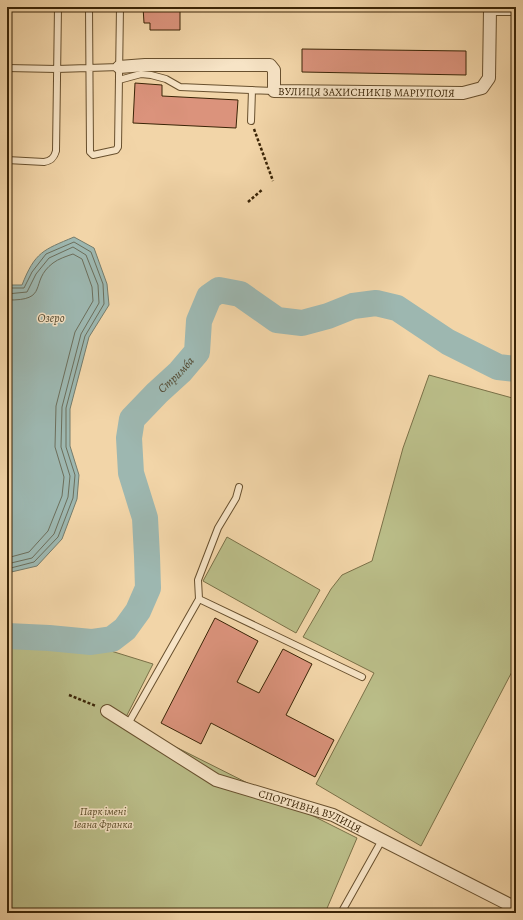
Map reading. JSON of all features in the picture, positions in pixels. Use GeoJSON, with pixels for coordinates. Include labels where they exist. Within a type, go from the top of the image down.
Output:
{"type":"FeatureCollection","features":[{"type":"Feature","properties":{"kind":"street","name":"ВУЛИЦЯ ЗАХИСНИКІВ МАРІУПОЛЯ"},"geometry":{"type":"LineString","coordinates":[[119,66],[270,65],[274,70],[274,91],[463,93],[482,88],[489,78],[490,8],[516,9]]}},
{"type":"Feature","properties":{"kind":"street","name":"СПОРТИВНА ВУЛИЦЯ"},"geometry":{"type":"LineString","coordinates":[[107,710],[216,780],[333,815],[516,908]]}},
{"type":"Feature","properties":{"kind":"lane"},"geometry":{"type":"LineString","coordinates":[[7,24],[8,7]]}},
{"type":"Feature","properties":{"kind":"lane"},"geometry":{"type":"LineString","coordinates":[[7,160],[50,161],[54,157],[56,151],[58,7]]}},
{"type":"Feature","properties":{"kind":"lane"},"geometry":{"type":"LineString","coordinates":[[89,7],[90,152],[92,155],[118,148],[120,7]]}},
{"type":"Feature","properties":{"kind":"lane"},"geometry":{"type":"LineString","coordinates":[[7,68],[57,69],[119,66]]}},
{"type":"Feature","properties":{"kind":"lane"},"geometry":{"type":"LineString","coordinates":[[119,80],[141,74],[166,79],[180,87],[274,91]]}},
{"type":"Feature","properties":{"kind":"lane"},"geometry":{"type":"LineString","coordinates":[[251,121],[252,90]]}},
{"type":"Feature","properties":{"kind":"lane"},"geometry":{"type":"LineString","coordinates":[[128,724],[199,599],[198,580],[218,528],[236,498],[239,487]]}},
{"type":"Feature","properties":{"kind":"lane"},"geometry":{"type":"LineString","coordinates":[[199,599],[362,677]]}},
{"type":"Feature","properties":{"kind":"lane"},"geometry":{"type":"LineString","coordinates":[[341,913],[382,840]]}},
{"type":"Feature","properties":{"kind":"path"},"geometry":{"type":"LineString","coordinates":[[251,121],[273,181]]}},
{"type":"Feature","properties":{"kind":"path"},"geometry":{"type":"LineString","coordinates":[[248,202],[263,189]]}},
{"type":"Feature","properties":{"kind":"path"},"geometry":{"type":"LineString","coordinates":[[69,695],[107,710]]}},
{"type":"Feature","properties":{"kind":"green space"},"geometry":{"type":"Polygon","coordinates":[[[429,375],[516,399],[516,664],[421,846],[316,784],[374,673],[303,637],[331,589],[342,575],[372,561],[403,448],[429,375]]]}},
{"type":"Feature","properties":{"kind":"green space"},"geometry":{"type":"Polygon","coordinates":[[[227,537],[320,590],[296,633],[203,581],[227,537]]]}},
{"type":"Feature","properties":{"kind":"green space","name":"Парк імені Івана Франка"},"geometry":{"type":"Polygon","coordinates":[[[7,635],[82,642],[153,664],[124,721],[357,838],[325,913],[7,913],[7,635]]]}},
{"type":"Feature","properties":{"kind":"water","name":"Озеро"},"geometry":{"type":"Polygon","coordinates":[[[74,237],[94,248],[107,284],[109,305],[89,337],[70,409],[70,446],[79,475],[77,499],[62,539],[37,566],[7,573],[7,285],[22,285],[31,265],[41,254],[47,249],[74,237]]]}},
{"type":"Feature","properties":{"kind":"building"},"geometry":{"type":"Polygon","coordinates":[[[143,7],[180,7],[180,30],[150,30],[150,23],[144,23],[143,7]]]}},
{"type":"Feature","properties":{"kind":"building"},"geometry":{"type":"Polygon","coordinates":[[[302,49],[466,51],[466,75],[302,72],[302,49]]]}},
{"type":"Feature","properties":{"kind":"building"},"geometry":{"type":"Polygon","coordinates":[[[135,83],[162,85],[162,96],[238,100],[236,128],[133,123],[135,83]]]}},
{"type":"Feature","properties":{"kind":"building"},"geometry":{"type":"Polygon","coordinates":[[[215,618],[258,641],[237,682],[259,693],[283,649],[312,664],[286,715],[334,740],[315,777],[211,723],[201,744],[161,723],[215,618]]]}},
{"type":"Feature","properties":{"kind":"waterway","name":"Стримба"},"geometry":{"type":"LineString","coordinates":[[7,636],[91,642],[112,639],[125,629],[138,611],[148,588],[145,518],[131,473],[129,438],[132,419],[180,372],[197,352],[199,321],[209,297],[219,290],[240,294],[277,320],[302,323],[328,316],[353,306],[376,303],[397,308],[448,342],[498,367],[516,369]]}}]}
